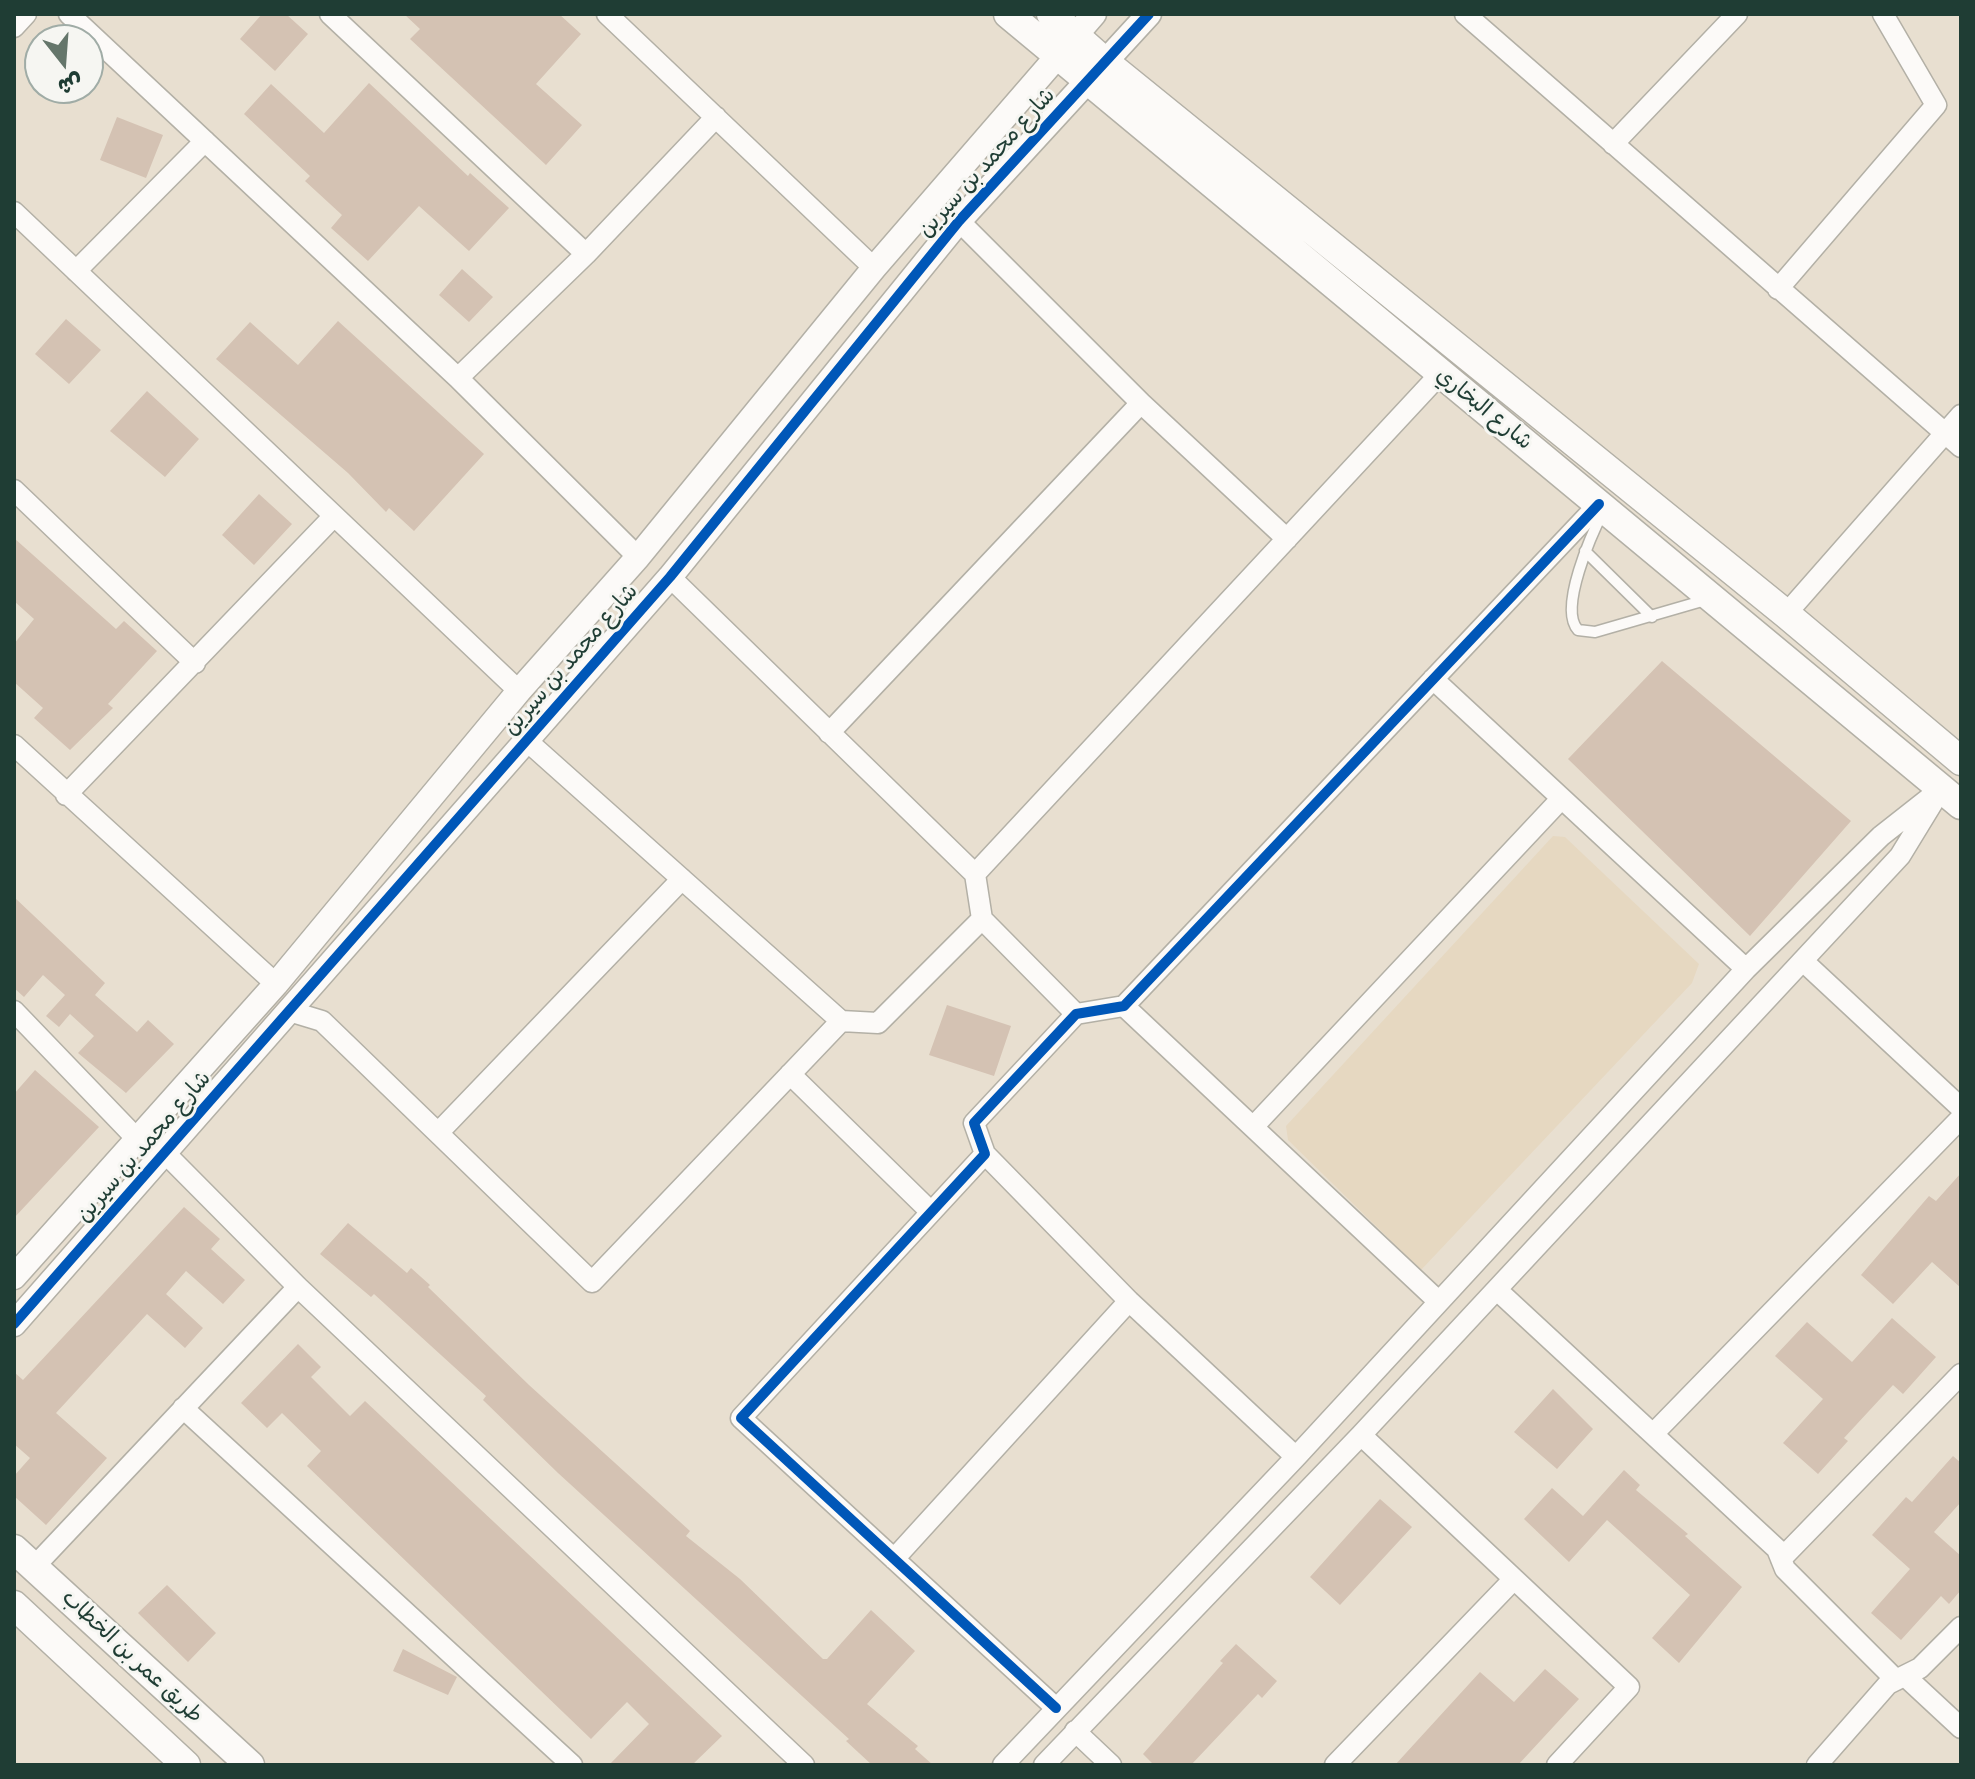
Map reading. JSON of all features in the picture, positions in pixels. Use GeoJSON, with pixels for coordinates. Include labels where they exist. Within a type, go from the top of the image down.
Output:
{"type":"FeatureCollection","features":[{"type":"Feature","properties":{"kind":"main road","name":"شارع البخاري"},"geometry":{"type":"LineString","coordinates":[[1008,14],[1076,35]]}},
{"type":"Feature","properties":{"kind":"main road","name":"شارع البخاري"},"geometry":{"type":"LineString","coordinates":[[1051,14],[1076,35],[1097,71],[1441,373],[1951,796]]}},
{"type":"Feature","properties":{"kind":"main road","name":"شارع البخاري"},"geometry":{"type":"LineString","coordinates":[[1097,71],[1786,614],[1961,761]]}},
{"type":"Feature","properties":{"kind":"main road","name":"طريق عمر بن الخطاب"},"geometry":{"type":"LineString","coordinates":[[24,1558],[250,1765]]}},
{"type":"Feature","properties":{"kind":"main road","name":"طريق عمر بن الخطاب"},"geometry":{"type":"LineString","coordinates":[[14,1605],[186,1765]]}},
{"type":"Feature","properties":{"kind":"street"},"geometry":{"type":"LineString","coordinates":[[14,27],[26,14]]}},
{"type":"Feature","properties":{"kind":"street"},"geometry":{"type":"LineString","coordinates":[[69,14],[458,378],[638,557]]}},
{"type":"Feature","properties":{"kind":"street"},"geometry":{"type":"LineString","coordinates":[[330,14],[586,254]]}},
{"type":"Feature","properties":{"kind":"street"},"geometry":{"type":"LineString","coordinates":[[607,14],[874,268]]}},
{"type":"Feature","properties":{"kind":"street","name":"شارع محمد بن سيرين"},"geometry":{"type":"LineString","coordinates":[[14,1324],[670,577],[959,221],[1149,14]]}},
{"type":"Feature","properties":{"kind":"street"},"geometry":{"type":"LineString","coordinates":[[1465,14],[1488,21],[1613,144],[1953,440]]}},
{"type":"Feature","properties":{"kind":"street"},"geometry":{"type":"LineString","coordinates":[[1613,144],[1737,14]]}},
{"type":"Feature","properties":{"kind":"street"},"geometry":{"type":"LineString","coordinates":[[1778,289],[1936,105],[1883,14]]}},
{"type":"Feature","properties":{"kind":"street","name":"شارع محمد بن سيرين"},"geometry":{"type":"LineString","coordinates":[[14,1277],[276,984],[519,691],[638,557],[874,268],[1076,35]]}},
{"type":"Feature","properties":{"kind":"street"},"geometry":{"type":"LineString","coordinates":[[458,378],[586,254],[716,117]]}},
{"type":"Feature","properties":{"kind":"street"},"geometry":{"type":"LineString","coordinates":[[76,271],[205,141]]}},
{"type":"Feature","properties":{"kind":"street"},"geometry":{"type":"LineString","coordinates":[[14,212],[519,691]]}},
{"type":"Feature","properties":{"kind":"street"},"geometry":{"type":"LineString","coordinates":[[959,221],[1141,403],[1287,539]]}},
{"type":"Feature","properties":{"kind":"street"},"geometry":{"type":"LineString","coordinates":[[975,874],[1441,373]]}},
{"type":"Feature","properties":{"kind":"street"},"geometry":{"type":"LineString","coordinates":[[829,733],[1141,403]]}},
{"type":"Feature","properties":{"kind":"street"},"geometry":{"type":"LineString","coordinates":[[1786,614],[1953,440],[1961,415]]}},
{"type":"Feature","properties":{"kind":"street"},"geometry":{"type":"LineString","coordinates":[[14,490],[195,663]]}},
{"type":"Feature","properties":{"kind":"street"},"geometry":{"type":"LineString","coordinates":[[1296,1457],[1129,1301],[985,1154],[974,1123],[1076,1014],[1124,1006],[1433,679],[1602,506]]}},
{"type":"Feature","properties":{"kind":"street"},"geometry":{"type":"LineString","coordinates":[[66,795],[334,516]]}},
{"type":"Feature","properties":{"kind":"street"},"geometry":{"type":"LineString","coordinates":[[670,577],[975,874],[982,919],[1076,1014]]}},
{"type":"Feature","properties":{"kind":"street"},"geometry":{"type":"LineString","coordinates":[[1433,679],[1746,969]]}},
{"type":"Feature","properties":{"kind":"street"},"geometry":{"type":"LineString","coordinates":[[526,740],[841,1021],[878,1023],[982,919]]}},
{"type":"Feature","properties":{"kind":"street"},"geometry":{"type":"LineString","coordinates":[[14,745],[276,984]]}},
{"type":"Feature","properties":{"kind":"street"},"geometry":{"type":"LineString","coordinates":[[1044,1765],[1497,1290],[1900,856],[1951,796]]}},
{"type":"Feature","properties":{"kind":"street"},"geometry":{"type":"LineString","coordinates":[[1003,1765],[1296,1457],[1437,1300],[1746,969],[1881,836],[1951,796]]}},
{"type":"Feature","properties":{"kind":"street"},"geometry":{"type":"LineString","coordinates":[[1253,1127],[1561,799]]}},
{"type":"Feature","properties":{"kind":"street"},"geometry":{"type":"LineString","coordinates":[[438,1133],[682,879]]}},
{"type":"Feature","properties":{"kind":"street"},"geometry":{"type":"LineString","coordinates":[[1803,961],[1961,1108]]}},
{"type":"Feature","properties":{"kind":"street"},"geometry":{"type":"LineString","coordinates":[[1124,1006],[1437,1300]]}},
{"type":"Feature","properties":{"kind":"street"},"geometry":{"type":"LineString","coordinates":[[289,1011],[322,1021],[592,1282],[841,1021]]}},
{"type":"Feature","properties":{"kind":"street"},"geometry":{"type":"LineString","coordinates":[[18,1022],[138,1140]]}},
{"type":"Feature","properties":{"kind":"street"},"geometry":{"type":"LineString","coordinates":[[790,1074],[931,1212]]}},
{"type":"Feature","properties":{"kind":"street"},"geometry":{"type":"LineString","coordinates":[[1653,1434],[1961,1118]]}},
{"type":"Feature","properties":{"kind":"street"},"geometry":{"type":"LineString","coordinates":[[165,1153],[298,1287],[804,1765]]}},
{"type":"Feature","properties":{"kind":"street"},"geometry":{"type":"LineString","coordinates":[[985,1154],[741,1418],[1056,1708]]}},
{"type":"Feature","properties":{"kind":"street"},"geometry":{"type":"LineString","coordinates":[[24,1558],[183,1408],[298,1287]]}},
{"type":"Feature","properties":{"kind":"street"},"geometry":{"type":"LineString","coordinates":[[1497,1290],[1777,1549],[1785,1569],[1900,1678],[1961,1728]]}},
{"type":"Feature","properties":{"kind":"street"},"geometry":{"type":"LineString","coordinates":[[894,1559],[1129,1301]]}},
{"type":"Feature","properties":{"kind":"street"},"geometry":{"type":"LineString","coordinates":[[1781,1559],[1961,1374]]}},
{"type":"Feature","properties":{"kind":"street"},"geometry":{"type":"LineString","coordinates":[[183,1408],[572,1765]]}},
{"type":"Feature","properties":{"kind":"street"},"geometry":{"type":"LineString","coordinates":[[1361,1435],[1629,1687],[1557,1765]]}},
{"type":"Feature","properties":{"kind":"street"},"geometry":{"type":"LineString","coordinates":[[1335,1765],[1514,1579]]}},
{"type":"Feature","properties":{"kind":"street"},"geometry":{"type":"LineString","coordinates":[[1817,1765],[1888,1684],[1920,1668],[1961,1627]]}},
{"type":"Feature","properties":{"kind":"street"},"geometry":{"type":"LineString","coordinates":[[1075,1731],[1111,1765]]}},
{"type":"Feature","properties":{"kind":"lane"},"geometry":{"type":"LineString","coordinates":[[1602,506],[1585,551],[1571,612],[1574,627],[1595,632],[1713,597]]}},
{"type":"Feature","properties":{"kind":"lane"},"geometry":{"type":"LineString","coordinates":[[1585,551],[1652,617]]}},
{"type":"Feature","properties":{"kind":"shaded area"},"geometry":{"type":"Polygon","coordinates":[[[1553,836],[1565,837],[1699,964],[1692,983],[1421,1270],[1288,1140],[1286,1126],[1553,836]]]}},
{"type":"Feature","properties":{"kind":"building"},"geometry":{"type":"Polygon","coordinates":[[[262,14],[286,14],[308,34],[275,71],[240,39],[262,14]]]}},
{"type":"Feature","properties":{"kind":"building"},"geometry":{"type":"Polygon","coordinates":[[[404,14],[559,14],[581,34],[536,84],[582,125],[546,165],[410,39],[420,29],[404,14]]]}},
{"type":"Feature","properties":{"kind":"building"},"geometry":{"type":"Polygon","coordinates":[[[369,83],[468,176],[470,173],[509,208],[469,251],[419,206],[368,261],[331,228],[342,215],[305,181],[310,176],[244,114],[271,84],[324,133],[369,83]]]}},
{"type":"Feature","properties":{"kind":"building"},"geometry":{"type":"Polygon","coordinates":[[[117,117],[163,135],[146,178],[100,160],[117,117]]]}},
{"type":"Feature","properties":{"kind":"building"},"geometry":{"type":"Polygon","coordinates":[[[462,269],[493,297],[469,322],[439,295],[462,269]]]}},
{"type":"Feature","properties":{"kind":"building"},"geometry":{"type":"Polygon","coordinates":[[[66,319],[101,350],[69,384],[35,354],[66,319]]]}},
{"type":"Feature","properties":{"kind":"building"},"geometry":{"type":"Polygon","coordinates":[[[338,321],[484,454],[414,531],[389,508],[386,512],[348,473],[216,359],[250,322],[298,365],[338,321]]]}},
{"type":"Feature","properties":{"kind":"building"},"geometry":{"type":"Polygon","coordinates":[[[147,391],[199,439],[165,477],[110,431],[147,391]]]}},
{"type":"Feature","properties":{"kind":"building"},"geometry":{"type":"Polygon","coordinates":[[[259,494],[292,524],[254,565],[222,535],[259,494]]]}},
{"type":"Feature","properties":{"kind":"building"},"geometry":{"type":"Polygon","coordinates":[[[14,538],[116,629],[124,621],[157,651],[108,704],[113,708],[70,750],[34,718],[43,708],[14,682],[14,644],[34,619],[14,601],[14,538]]]}},
{"type":"Feature","properties":{"kind":"building"},"geometry":{"type":"Polygon","coordinates":[[[1662,661],[1851,821],[1750,936],[1568,759],[1662,661]]]}},
{"type":"Feature","properties":{"kind":"building"},"geometry":{"type":"Polygon","coordinates":[[[14,897],[105,983],[95,995],[137,1032],[148,1020],[174,1044],[126,1093],[78,1053],[94,1036],[70,1014],[59,1027],[46,1016],[65,995],[43,975],[24,997],[14,988],[14,897]]]}},
{"type":"Feature","properties":{"kind":"building"},"geometry":{"type":"Polygon","coordinates":[[[947,1005],[1011,1026],[994,1076],[929,1055],[947,1005]]]}},
{"type":"Feature","properties":{"kind":"building"},"geometry":{"type":"Polygon","coordinates":[[[35,1070],[99,1127],[14,1218],[14,1094],[35,1070]]]}},
{"type":"Feature","properties":{"kind":"building"},"geometry":{"type":"Polygon","coordinates":[[[1961,1173],[1961,1288],[1932,1262],[1893,1304],[1861,1275],[1929,1196],[1936,1201],[1961,1173]]]}},
{"type":"Feature","properties":{"kind":"building"},"geometry":{"type":"Polygon","coordinates":[[[184,1207],[220,1239],[211,1249],[245,1280],[223,1304],[186,1271],[166,1294],[203,1328],[185,1348],[147,1314],[56,1413],[107,1458],[46,1525],[14,1496],[14,1476],[30,1458],[14,1444],[14,1372],[23,1380],[184,1207]]]}},
{"type":"Feature","properties":{"kind":"building"},"geometry":{"type":"Polygon","coordinates":[[[348,1223],[407,1273],[411,1268],[430,1285],[428,1287],[529,1385],[690,1531],[686,1536],[740,1579],[823,1659],[827,1659],[871,1610],[915,1651],[867,1704],[918,1746],[915,1749],[933,1765],[872,1765],[846,1741],[849,1739],[558,1473],[483,1400],[486,1396],[374,1294],[371,1297],[320,1254],[348,1223]]]}},
{"type":"Feature","properties":{"kind":"building"},"geometry":{"type":"Polygon","coordinates":[[[1892,1318],[1936,1357],[1903,1394],[1893,1385],[1844,1438],[1848,1441],[1818,1474],[1783,1443],[1823,1399],[1775,1356],[1807,1322],[1852,1362],[1892,1318]]]}},
{"type":"Feature","properties":{"kind":"building"},"geometry":{"type":"Polygon","coordinates":[[[298,1344],[321,1367],[311,1377],[350,1416],[365,1401],[722,1736],[692,1765],[609,1765],[649,1724],[627,1702],[591,1739],[307,1466],[321,1451],[282,1413],[267,1428],[241,1403],[298,1344]]]}},
{"type":"Feature","properties":{"kind":"building"},"geometry":{"type":"Polygon","coordinates":[[[1553,1389],[1593,1429],[1557,1469],[1514,1432],[1553,1389]]]}},
{"type":"Feature","properties":{"kind":"building"},"geometry":{"type":"Polygon","coordinates":[[[1953,1456],[1961,1463],[1961,1502],[1934,1532],[1961,1556],[1961,1590],[1949,1604],[1941,1596],[1901,1640],[1871,1613],[1910,1569],[1872,1535],[1906,1497],[1912,1502],[1953,1456]]]}},
{"type":"Feature","properties":{"kind":"building"},"geometry":{"type":"Polygon","coordinates":[[[1624,1470],[1640,1485],[1636,1490],[1688,1534],[1685,1536],[1742,1587],[1679,1663],[1652,1638],[1690,1595],[1607,1520],[1569,1562],[1524,1519],[1552,1488],[1583,1516],[1624,1470]]]}},
{"type":"Feature","properties":{"kind":"building"},"geometry":{"type":"Polygon","coordinates":[[[1380,1499],[1412,1527],[1340,1605],[1310,1577],[1380,1499]]]}},
{"type":"Feature","properties":{"kind":"building"},"geometry":{"type":"Polygon","coordinates":[[[167,1585],[216,1633],[188,1662],[138,1613],[167,1585]]]}},
{"type":"Feature","properties":{"kind":"building"},"geometry":{"type":"Polygon","coordinates":[[[1236,1644],[1277,1681],[1262,1698],[1258,1694],[1191,1765],[1154,1765],[1143,1754],[1236,1644]]]}},
{"type":"Feature","properties":{"kind":"building"},"geometry":{"type":"Polygon","coordinates":[[[403,1649],[457,1677],[448,1695],[393,1671],[403,1649]]]}},
{"type":"Feature","properties":{"kind":"building"},"geometry":{"type":"Polygon","coordinates":[[[1545,1669],[1579,1699],[1518,1765],[1395,1765],[1480,1672],[1514,1702],[1545,1669]]]}},
{"type":"Feature","properties":{"kind":"cycle path"},"geometry":{"type":"LineString","coordinates":[[14,1324],[670,577],[959,221],[1149,14]]}},
{"type":"Feature","properties":{"kind":"cycle path"},"geometry":{"type":"LineString","coordinates":[[1056,1708],[741,1418],[985,1154],[974,1123],[1076,1014],[1124,1006],[1599,504]]}}]}
